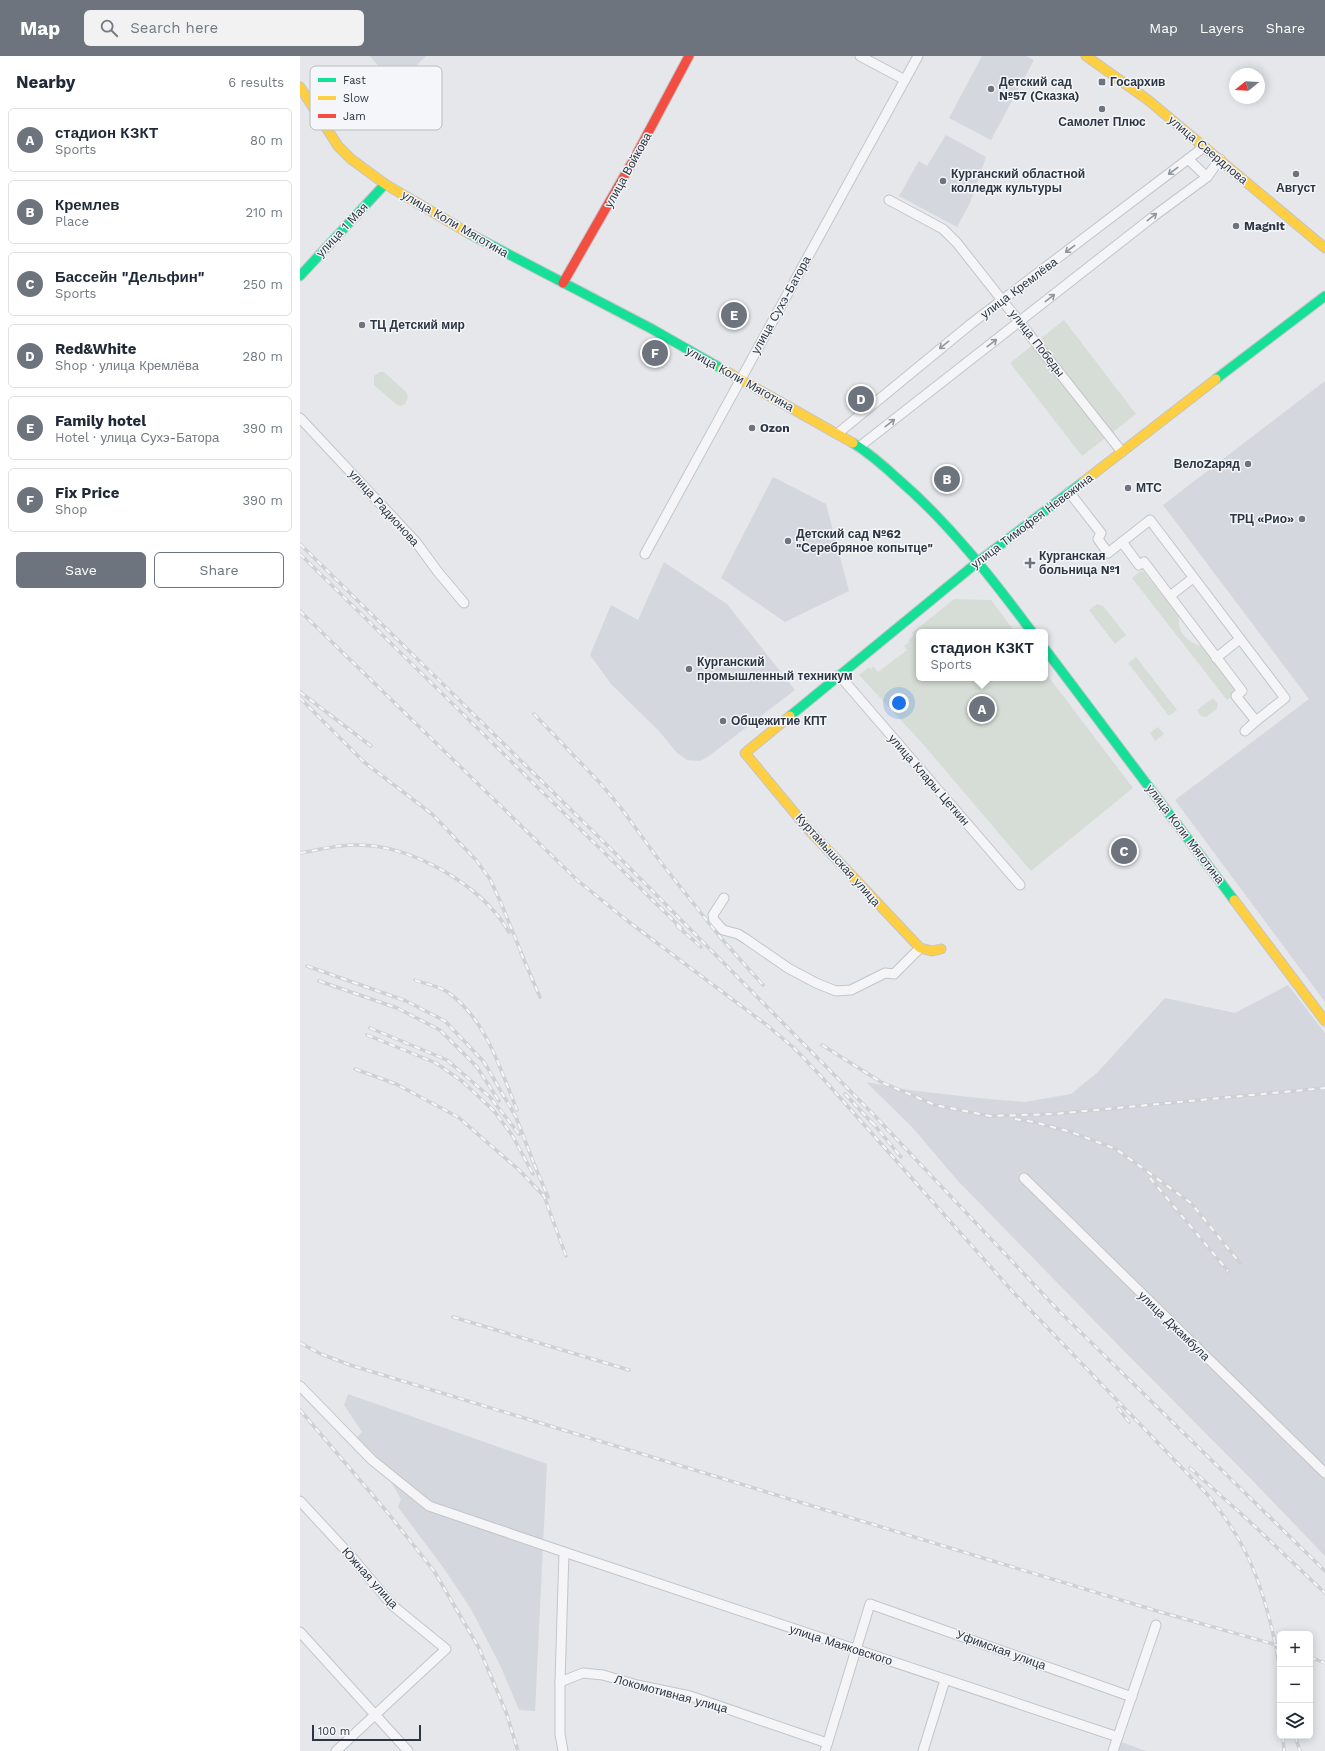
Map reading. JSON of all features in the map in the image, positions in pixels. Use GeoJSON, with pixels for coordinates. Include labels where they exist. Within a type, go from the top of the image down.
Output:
{"type":"FeatureCollection","features":[{"type":"Feature","properties":{"kind":"main road","name":"улица Войкова"},"geometry":{"type":"LineString","coordinates":[[563,283],[599,224],[689,56]]}},
{"type":"Feature","properties":{"kind":"main road","name":"улица Свердлова"},"geometry":{"type":"LineString","coordinates":[[1086,56],[1148,100],[1325,248]]}},
{"type":"Feature","properties":{"kind":"main road","name":"улица Коли Мяготина"},"geometry":{"type":"LineString","coordinates":[[300,87],[310,103]]}},
{"type":"Feature","properties":{"kind":"main road","name":"улица Коли Мяготина"},"geometry":{"type":"LineString","coordinates":[[328,130],[338,146],[351,159],[385,184],[483,242],[652,329],[859,447],[886,467],[950,528],[979,562],[1030,629]]}},
{"type":"Feature","properties":{"kind":"main road","name":"улица 1 Мая"},"geometry":{"type":"LineString","coordinates":[[300,276],[385,184]]}},
{"type":"Feature","properties":{"kind":"main road","name":"улица Тимофея Невежина"},"geometry":{"type":"LineString","coordinates":[[745,753],[979,562],[1325,296]]}},
{"type":"Feature","properties":{"kind":"main road","name":"улица Коли Мяготина"},"geometry":{"type":"LineString","coordinates":[[1048,653],[1325,1021]]}},
{"type":"Feature","properties":{"kind":"main road","name":"Куртамышская улица"},"geometry":{"type":"LineString","coordinates":[[745,753],[808,829],[920,948]]}},
{"type":"Feature","properties":{"kind":"main road"},"geometry":{"type":"LineString","coordinates":[[920,948],[932,951],[941,949]]}},
{"type":"Feature","properties":{"kind":"street"},"geometry":{"type":"LineString","coordinates":[[860,56],[905,80]]}},
{"type":"Feature","properties":{"kind":"street","name":"улица Сухэ-Батора"},"geometry":{"type":"LineString","coordinates":[[645,554],[918,56]]}},
{"type":"Feature","properties":{"kind":"street","name":"улица Кремлёва"},"geometry":{"type":"LineString","coordinates":[[837,434],[917,367],[1204,147]]}},
{"type":"Feature","properties":{"kind":"street"},"geometry":{"type":"LineString","coordinates":[[1188,159],[1206,177]]}},
{"type":"Feature","properties":{"kind":"street"},"geometry":{"type":"LineString","coordinates":[[859,447],[1206,177],[1220,159]]}},
{"type":"Feature","properties":{"kind":"street","name":"улица Победы"},"geometry":{"type":"LineString","coordinates":[[889,200],[943,229],[958,243],[1122,452]]}},
{"type":"Feature","properties":{"kind":"street","name":"улица Радионова"},"geometry":{"type":"LineString","coordinates":[[300,418],[416,542],[438,572],[464,602]]}},
{"type":"Feature","properties":{"kind":"street"},"geometry":{"type":"LineString","coordinates":[[1069,492],[1101,533],[1098,539],[1108,553],[1150,520],[1240,640],[1286,698],[1245,731]]}},
{"type":"Feature","properties":{"kind":"street"},"geometry":{"type":"LineString","coordinates":[[1122,542],[1139,565],[1144,562],[1242,692],[1236,696],[1256,721]]}},
{"type":"Feature","properties":{"kind":"street"},"geometry":{"type":"LineString","coordinates":[[1170,596],[1193,578]]}},
{"type":"Feature","properties":{"kind":"street"},"geometry":{"type":"LineString","coordinates":[[1216,658],[1240,640]]}},
{"type":"Feature","properties":{"kind":"street","name":"улица Клары Цеткин"},"geometry":{"type":"LineString","coordinates":[[839,675],[1020,885]]}},
{"type":"Feature","properties":{"kind":"street"},"geometry":{"type":"LineString","coordinates":[[724,898],[713,916],[714,920],[723,930],[738,934],[788,968],[836,992],[851,990],[885,973],[894,974],[920,948]]}},
{"type":"Feature","properties":{"kind":"street","name":"улица Джамбула"},"geometry":{"type":"LineString","coordinates":[[1024,1178],[1325,1473]]}},
{"type":"Feature","properties":{"kind":"street","name":"улица Маяковского"},"geometry":{"type":"LineString","coordinates":[[300,1386],[372,1460],[430,1506],[1118,1737]]}},
{"type":"Feature","properties":{"kind":"street","name":"Южная улица"},"geometry":{"type":"LineString","coordinates":[[300,1501],[350,1554],[392,1604],[446,1649],[375,1716]]}},
{"type":"Feature","properties":{"kind":"street"},"geometry":{"type":"LineString","coordinates":[[563,1751],[560,1734],[560,1682],[564,1552]]}},
{"type":"Feature","properties":{"kind":"street","name":"Уфимская улица"},"geometry":{"type":"LineString","coordinates":[[856,1650],[870,1604],[1132,1697]]}},
{"type":"Feature","properties":{"kind":"street"},"geometry":{"type":"LineString","coordinates":[[1113,1751],[1156,1625]]}},
{"type":"Feature","properties":{"kind":"street"},"geometry":{"type":"LineString","coordinates":[[300,1632],[408,1751]]}},
{"type":"Feature","properties":{"kind":"street"},"geometry":{"type":"LineString","coordinates":[[826,1747],[856,1650]]}},
{"type":"Feature","properties":{"kind":"street","name":"Локомотивная улица"},"geometry":{"type":"LineString","coordinates":[[560,1682],[584,1673],[603,1675],[637,1685],[690,1696],[826,1747]]}},
{"type":"Feature","properties":{"kind":"street"},"geometry":{"type":"LineString","coordinates":[[923,1751],[945,1680]]}},
{"type":"Feature","properties":{"kind":"street"},"geometry":{"type":"LineString","coordinates":[[336,1751],[375,1716]]}},
{"type":"Feature","properties":{"kind":"shaded area"},"geometry":{"type":"Polygon","coordinates":[[[370,56],[426,56],[416,66],[378,66],[370,56]]]}},
{"type":"Feature","properties":{"kind":"shaded area","name":"Детский сад №57 (Сказка)"},"geometry":{"type":"Polygon","coordinates":[[[982,56],[1026,56],[1034,60],[991,140],[949,118],[982,56]]]}},
{"type":"Feature","properties":{"kind":"shaded area","name":"Курганский областной колледж культуры"},"geometry":{"type":"Polygon","coordinates":[[[946,135],[986,157],[970,203],[957,227],[899,196],[919,161],[927,166],[946,135]]]}},
{"type":"Feature","properties":{"kind":"shaded area"},"geometry":{"type":"Polygon","coordinates":[[[1064,320],[1136,414],[1082,456],[1010,363],[1064,320]]]}},
{"type":"Feature","properties":{"kind":"shaded area"},"geometry":{"type":"Polygon","coordinates":[[[380,372],[384,372],[406,392],[408,397],[405,404],[400,406],[396,404],[374,385],[374,376],[380,372]]]}},
{"type":"Feature","properties":{"kind":"shaded area"},"geometry":{"type":"Polygon","coordinates":[[[1325,381],[1325,1002],[1175,800],[1309,699],[1163,505],[1325,381]]]}},
{"type":"Feature","properties":{"kind":"shaded area","name":"Детский сад №62 \"Серебряное копытце\""},"geometry":{"type":"Polygon","coordinates":[[[773,477],[826,504],[849,591],[785,622],[721,578],[773,477]]]}},
{"type":"Feature","properties":{"kind":"shaded area","name":"Курганский промышленный техникум"},"geometry":{"type":"Polygon","coordinates":[[[664,562],[727,604],[795,690],[709,756],[700,761],[687,760],[677,753],[659,731],[611,684],[590,655],[611,605],[638,620],[664,562]]]}},
{"type":"Feature","properties":{"kind":"shaded area"},"geometry":{"type":"Polygon","coordinates":[[[1143,571],[1179,616],[1181,631],[1184,636],[1191,642],[1202,646],[1234,686],[1233,695],[1227,700],[1132,578],[1139,572],[1143,571]]]}},
{"type":"Feature","properties":{"kind":"shaded area"},"geometry":{"type":"Polygon","coordinates":[[[954,599],[991,600],[1013,629],[917,629],[954,599]]]}},
{"type":"Feature","properties":{"kind":"shaded area"},"geometry":{"type":"Polygon","coordinates":[[[1097,604],[1103,606],[1126,635],[1115,644],[1089,610],[1097,604]]]}},
{"type":"Feature","properties":{"kind":"shaded area"},"geometry":{"type":"Polygon","coordinates":[[[916,630],[916,681],[1048,681],[1048,676],[1133,788],[1031,871],[922,743],[859,675],[869,667],[871,670],[873,666],[878,672],[907,650],[904,646],[914,635],[912,633],[916,630]]]}},
{"type":"Feature","properties":{"kind":"shaded area"},"geometry":{"type":"Polygon","coordinates":[[[1136,657],[1177,710],[1169,716],[1128,663],[1136,657]]]}},
{"type":"Feature","properties":{"kind":"shaded area"},"geometry":{"type":"Polygon","coordinates":[[[1213,698],[1218,704],[1217,709],[1206,717],[1201,716],[1197,710],[1213,698]]]}},
{"type":"Feature","properties":{"kind":"shaded area"},"geometry":{"type":"Polygon","coordinates":[[[1158,727],[1164,734],[1155,741],[1150,733],[1158,727]]]}},
{"type":"Feature","properties":{"kind":"shaded area"},"geometry":{"type":"Polygon","coordinates":[[[1288,985],[1325,1033],[1325,1556],[958,1181],[912,1127],[866,1082],[909,1090],[1025,1102],[1071,1094],[1097,1073],[1165,998],[1235,1013],[1288,985]]]}},
{"type":"Feature","properties":{"kind":"shaded area"},"geometry":{"type":"Polygon","coordinates":[[[348,1394],[547,1464],[535,1711],[519,1710],[501,1667],[471,1609],[445,1570],[398,1507],[401,1499],[380,1463],[359,1443],[357,1437],[362,1432],[344,1405],[348,1394]]]}},
{"type":"Feature","properties":{"kind":"shaded area"},"geometry":{"type":"Polygon","coordinates":[[[1121,1742],[1146,1751],[1118,1751],[1121,1742]]]}},
{"type":"Feature","properties":{"kind":"railway"},"geometry":{"type":"LineString","coordinates":[[300,544],[609,847],[872,1113],[1060,1312],[1325,1571]]}},
{"type":"Feature","properties":{"kind":"railway"},"geometry":{"type":"LineString","coordinates":[[300,554],[682,929]]}},
{"type":"Feature","properties":{"kind":"railway"},"geometry":{"type":"LineString","coordinates":[[300,611],[577,880],[625,919],[768,1026],[794,1048],[818,1073],[1014,1293],[1208,1495],[1236,1535],[1251,1563],[1262,1592],[1280,1667]]}},
{"type":"Feature","properties":{"kind":"railway"},"geometry":{"type":"LineString","coordinates":[[300,692],[371,746]]}},
{"type":"Feature","properties":{"kind":"railway"},"geometry":{"type":"LineString","coordinates":[[300,698],[364,762],[432,814],[476,860],[490,879],[523,957]]}},
{"type":"Feature","properties":{"kind":"railway"},"geometry":{"type":"LineString","coordinates":[[534,714],[601,784],[720,937],[763,985]]}},
{"type":"Feature","properties":{"kind":"railway"},"geometry":{"type":"LineString","coordinates":[[300,853],[348,845],[376,846],[398,851],[421,859],[442,870],[481,898],[497,914],[509,932]]}},
{"type":"Feature","properties":{"kind":"railway"},"geometry":{"type":"LineString","coordinates":[[677,926],[701,947]]}},
{"type":"Feature","properties":{"kind":"railway"},"geometry":{"type":"LineString","coordinates":[[521,953],[540,997]]}},
{"type":"Feature","properties":{"kind":"railway"},"geometry":{"type":"LineString","coordinates":[[307,966],[406,1001],[445,1021],[484,1062],[516,1117],[536,1169]]}},
{"type":"Feature","properties":{"kind":"railway"},"geometry":{"type":"LineString","coordinates":[[415,980],[437,987],[449,993],[462,1004],[473,1017],[491,1047],[517,1110]]}},
{"type":"Feature","properties":{"kind":"railway"},"geometry":{"type":"LineString","coordinates":[[319,981],[397,1008],[440,1030],[477,1067],[499,1101]]}},
{"type":"Feature","properties":{"kind":"railway"},"geometry":{"type":"LineString","coordinates":[[370,1028],[447,1060],[490,1097],[519,1134]]}},
{"type":"Feature","properties":{"kind":"railway"},"geometry":{"type":"LineString","coordinates":[[367,1035],[436,1063],[463,1082],[494,1111],[512,1135],[533,1174]]}},
{"type":"Feature","properties":{"kind":"railway"},"geometry":{"type":"LineString","coordinates":[[822,1045],[881,1082],[935,1105],[990,1116],[1054,1114],[1325,1088]]}},
{"type":"Feature","properties":{"kind":"railway"},"geometry":{"type":"LineString","coordinates":[[355,1069],[396,1084],[458,1117],[518,1169],[544,1196],[566,1256]]}},
{"type":"Feature","properties":{"kind":"railway"},"geometry":{"type":"LineString","coordinates":[[845,1094],[875,1126]]}},
{"type":"Feature","properties":{"kind":"railway"},"geometry":{"type":"LineString","coordinates":[[1015,1119],[1034,1122],[1071,1132],[1116,1149],[1191,1203],[1240,1263]]}},
{"type":"Feature","properties":{"kind":"railway"},"geometry":{"type":"LineString","coordinates":[[872,1122],[901,1157]]}},
{"type":"Feature","properties":{"kind":"railway"},"geometry":{"type":"LineString","coordinates":[[534,1164],[548,1197]]}},
{"type":"Feature","properties":{"kind":"railway"},"geometry":{"type":"LineString","coordinates":[[1150,1178],[1228,1271]]}},
{"type":"Feature","properties":{"kind":"railway"},"geometry":{"type":"LineString","coordinates":[[453,1317],[629,1370]]}},
{"type":"Feature","properties":{"kind":"railway"},"geometry":{"type":"LineString","coordinates":[[300,1343],[321,1354],[350,1365],[1157,1611],[1277,1645]]}},
{"type":"Feature","properties":{"kind":"railway"},"geometry":{"type":"LineString","coordinates":[[1118,1408],[1129,1422]]}},
{"type":"Feature","properties":{"kind":"railway"},"geometry":{"type":"LineString","coordinates":[[300,1410],[388,1513],[434,1571],[479,1648],[506,1712],[518,1751]]}},
{"type":"Feature","properties":{"kind":"railway"},"geometry":{"type":"LineString","coordinates":[[1190,1468],[1247,1519],[1325,1593]]}},
{"type":"Feature","properties":{"kind":"railway"},"geometry":{"type":"LineString","coordinates":[[1313,1658],[1325,1663]]}},
{"type":"Feature","properties":{"kind":"railway"},"geometry":{"type":"LineString","coordinates":[[1283,1739],[1284,1751]]}},
{"type":"Feature","properties":{"kind":"railway"},"geometry":{"type":"LineString","coordinates":[[1296,1739],[1300,1751]]}},
{"type":"Feature","properties":{"kind":"traffic: fast"},"geometry":{"type":"LineString","coordinates":[[300,276],[385,184]]}},
{"type":"Feature","properties":{"kind":"traffic: fast"},"geometry":{"type":"LineString","coordinates":[[470,234],[652,329],[722,369]]}},
{"type":"Feature","properties":{"kind":"traffic: fast"},"geometry":{"type":"LineString","coordinates":[[1216,379],[1325,296]]}},
{"type":"Feature","properties":{"kind":"traffic: fast"},"geometry":{"type":"LineString","coordinates":[[853,443],[882,465],[935,514],[985,571],[1030,629]]}},
{"type":"Feature","properties":{"kind":"traffic: fast"},"geometry":{"type":"LineString","coordinates":[[790,716],[979,561],[1083,482]]}},
{"type":"Feature","properties":{"kind":"traffic: fast"},"geometry":{"type":"LineString","coordinates":[[1048,653],[1234,900]]}},
{"type":"Feature","properties":{"kind":"traffic: slow"},"geometry":{"type":"LineString","coordinates":[[1086,56],[1148,100],[1325,248]]}},
{"type":"Feature","properties":{"kind":"traffic: slow"},"geometry":{"type":"LineString","coordinates":[[300,87],[310,103]]}},
{"type":"Feature","properties":{"kind":"traffic: slow"},"geometry":{"type":"LineString","coordinates":[[328,130],[338,146],[351,159],[385,184],[470,234]]}},
{"type":"Feature","properties":{"kind":"traffic: slow"},"geometry":{"type":"LineString","coordinates":[[722,369],[853,443]]}},
{"type":"Feature","properties":{"kind":"traffic: slow"},"geometry":{"type":"LineString","coordinates":[[1083,482],[1216,379]]}},
{"type":"Feature","properties":{"kind":"traffic: slow"},"geometry":{"type":"LineString","coordinates":[[790,716],[745,753],[808,829],[920,948],[932,951],[941,949]]}},
{"type":"Feature","properties":{"kind":"traffic: slow"},"geometry":{"type":"LineString","coordinates":[[1234,900],[1325,1021]]}},
{"type":"Feature","properties":{"kind":"traffic: jam"},"geometry":{"type":"LineString","coordinates":[[563,283],[634,159],[689,56]]}},
{"type":"Feature","properties":{"kind":"place","name":"Госархив"},"geometry":{"type":"Point","coordinates":[1102,82]}},
{"type":"Feature","properties":{"kind":"place","name":"Детский сад №57 (Сказка)"},"geometry":{"type":"Point","coordinates":[991,89]}},
{"type":"Feature","properties":{"kind":"place","name":"Самолет Плюс"},"geometry":{"type":"Point","coordinates":[1102,109]}},
{"type":"Feature","properties":{"kind":"place","name":"Август"},"geometry":{"type":"Point","coordinates":[1296,174]}},
{"type":"Feature","properties":{"kind":"place","name":"Курганский областной колледж культуры"},"geometry":{"type":"Point","coordinates":[943,181]}},
{"type":"Feature","properties":{"kind":"place","name":"Magnit"},"geometry":{"type":"Point","coordinates":[1236,226]}},
{"type":"Feature","properties":{"kind":"place","name":"Family hotel"},"geometry":{"type":"Point","coordinates":[734,315]}},
{"type":"Feature","properties":{"kind":"place","name":"ТЦ Детский мир"},"geometry":{"type":"Point","coordinates":[362,325]}},
{"type":"Feature","properties":{"kind":"place","name":"Fix Price"},"geometry":{"type":"Point","coordinates":[655,353]}},
{"type":"Feature","properties":{"kind":"place","name":"Red&White"},"geometry":{"type":"Point","coordinates":[861,399]}},
{"type":"Feature","properties":{"kind":"place","name":"Ozon"},"geometry":{"type":"Point","coordinates":[752,428]}},
{"type":"Feature","properties":{"kind":"place","name":"ВелоZаряд"},"geometry":{"type":"Point","coordinates":[1248,464]}},
{"type":"Feature","properties":{"kind":"place","name":"Кремлев"},"geometry":{"type":"Point","coordinates":[947,479]}},
{"type":"Feature","properties":{"kind":"place","name":"МТС"},"geometry":{"type":"Point","coordinates":[1128,488]}},
{"type":"Feature","properties":{"kind":"place","name":"ТРЦ «Рио»"},"geometry":{"type":"Point","coordinates":[1302,519]}},
{"type":"Feature","properties":{"kind":"place","name":"Детский сад №62 \"Серебряное копытце\""},"geometry":{"type":"Point","coordinates":[788,541]}},
{"type":"Feature","properties":{"kind":"place","name":"Курганская больница №1"},"geometry":{"type":"Point","coordinates":[1030,563]}},
{"type":"Feature","properties":{"kind":"place","name":"Курганский промышленный техникум"},"geometry":{"type":"Point","coordinates":[689,669]}},
{"type":"Feature","properties":{"kind":"place","name":"стадион КЗКТ"},"geometry":{"type":"Point","coordinates":[982,709]}},
{"type":"Feature","properties":{"kind":"place","name":"Общежитие КПТ"},"geometry":{"type":"Point","coordinates":[723,721]}},
{"type":"Feature","properties":{"kind":"place","name":"Бассейн \"Дельфин\""},"geometry":{"type":"Point","coordinates":[1124,851]}}]}
